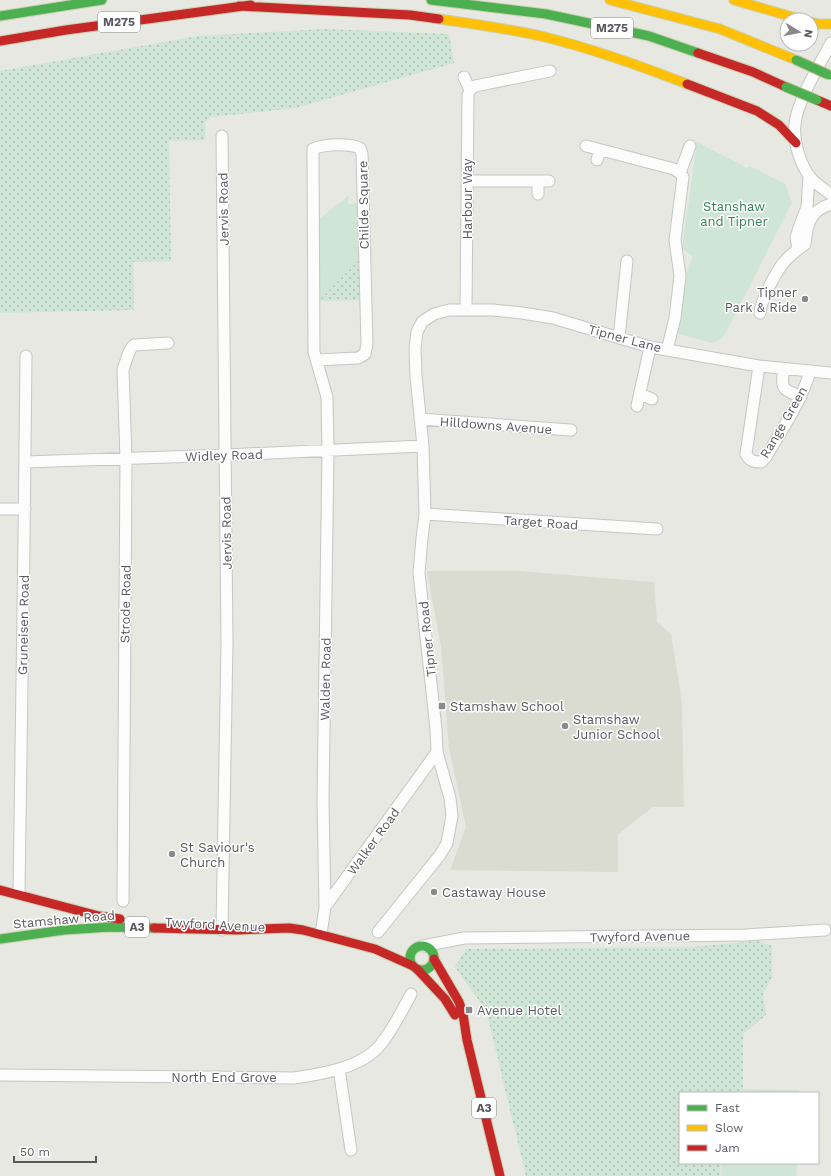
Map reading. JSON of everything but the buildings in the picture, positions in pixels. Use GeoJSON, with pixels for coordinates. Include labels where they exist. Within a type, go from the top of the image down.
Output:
{"type":"FeatureCollection","features":[{"type":"Feature","properties":{"kind":"main road","name":"M275"},"geometry":{"type":"LineString","coordinates":[[0,16],[102,0]]}},
{"type":"Feature","properties":{"kind":"main road","name":"M275"},"geometry":{"type":"LineString","coordinates":[[0,41],[66,30],[239,6],[305,0]]}},
{"type":"Feature","properties":{"kind":"main road","name":"M275"},"geometry":{"type":"LineString","coordinates":[[431,0],[546,14],[649,36],[753,72],[831,106]]}},
{"type":"Feature","properties":{"kind":"main road","name":"M275"},"geometry":{"type":"LineString","coordinates":[[610,0],[720,29],[796,60],[830,76]]}},
{"type":"Feature","properties":{"kind":"main road"},"geometry":{"type":"LineString","coordinates":[[734,0],[779,13]]}},
{"type":"Feature","properties":{"kind":"main road","name":"M275"},"geometry":{"type":"LineString","coordinates":[[239,6],[410,15],[496,27],[544,37],[585,48],[647,68],[757,111],[779,125],[796,143]]}},
{"type":"Feature","properties":{"kind":"main road"},"geometry":{"type":"LineString","coordinates":[[819,24],[831,24]]}},
{"type":"Feature","properties":{"kind":"main road","name":"Twyford Avenue"},"geometry":{"type":"LineString","coordinates":[[0,890],[114,919],[222,926]]}},
{"type":"Feature","properties":{"kind":"main road","name":"Twyford Avenue"},"geometry":{"type":"LineString","coordinates":[[38,899],[46,903],[52,913]]}},
{"type":"Feature","properties":{"kind":"main road","name":"A3"},"geometry":{"type":"LineString","coordinates":[[39,933],[48,928],[52,923]]}},
{"type":"Feature","properties":{"kind":"main road","name":"Stamshaw Road"},"geometry":{"type":"LineString","coordinates":[[0,939],[78,928],[110,927],[222,926],[256,930],[274,928],[303,930],[321,934]]}},
{"type":"Feature","properties":{"kind":"main road","name":"A3"},"geometry":{"type":"LineString","coordinates":[[321,934],[375,949],[415,968],[450,1006],[467,1040]]}},
{"type":"Feature","properties":{"kind":"main road"},"geometry":{"type":"LineString","coordinates":[[420,946],[430,949],[434,957],[431,966],[424,970],[415,968],[410,959],[411,952],[420,946]]}},
{"type":"Feature","properties":{"kind":"main road","name":"A3"},"geometry":{"type":"LineString","coordinates":[[375,949],[420,946]]}},
{"type":"Feature","properties":{"kind":"main road","name":"A3"},"geometry":{"type":"LineString","coordinates":[[434,957],[459,1002],[463,1014],[467,1040],[500,1176]]}},
{"type":"Feature","properties":{"kind":"street"},"geometry":{"type":"LineString","coordinates":[[831,43],[809,86],[799,109],[795,124],[796,143],[801,160],[809,176],[819,186],[831,194]]}},
{"type":"Feature","properties":{"kind":"street"},"geometry":{"type":"LineString","coordinates":[[464,78],[470,90],[475,86],[550,71]]}},
{"type":"Feature","properties":{"kind":"street","name":"Harbour Way"},"geometry":{"type":"LineString","coordinates":[[466,309],[468,97],[470,90]]}},
{"type":"Feature","properties":{"kind":"street","name":"Jervis Road"},"geometry":{"type":"LineString","coordinates":[[222,136],[227,642],[222,926]]}},
{"type":"Feature","properties":{"kind":"street","name":"Childe Square"},"geometry":{"type":"LineString","coordinates":[[317,360],[358,358],[365,354],[367,344],[362,154],[360,148],[353,145],[320,146],[312,149],[314,352],[327,396],[328,451]]}},
{"type":"Feature","properties":{"kind":"street"},"geometry":{"type":"LineString","coordinates":[[586,146],[598,155],[674,169],[680,173],[683,178],[675,240],[680,276],[675,318],[667,350]]}},
{"type":"Feature","properties":{"kind":"street"},"geometry":{"type":"LineString","coordinates":[[680,173],[690,146]]}},
{"type":"Feature","properties":{"kind":"street"},"geometry":{"type":"LineString","coordinates":[[798,249],[796,237],[807,207],[809,176]]}},
{"type":"Feature","properties":{"kind":"street"},"geometry":{"type":"LineString","coordinates":[[468,181],[543,181],[538,194]]}},
{"type":"Feature","properties":{"kind":"street"},"geometry":{"type":"LineString","coordinates":[[760,313],[761,304],[778,271],[788,258],[805,244],[806,229],[809,220],[815,212],[822,207],[831,204]]}},
{"type":"Feature","properties":{"kind":"street"},"geometry":{"type":"LineString","coordinates":[[619,338],[627,261]]}},
{"type":"Feature","properties":{"kind":"street","name":"Tipner Lane"},"geometry":{"type":"LineString","coordinates":[[422,322],[434,314],[448,310],[466,309],[501,311],[552,318],[650,347],[759,366],[831,373]]}},
{"type":"Feature","properties":{"kind":"street","name":"Tipner Road"},"geometry":{"type":"LineString","coordinates":[[378,932],[440,855],[447,843],[451,829],[452,816],[450,798],[437,752],[436,729],[419,573],[425,514],[423,446],[415,348],[417,332],[422,322]]}},
{"type":"Feature","properties":{"kind":"street"},"geometry":{"type":"LineString","coordinates":[[128,337],[128,355]]}},
{"type":"Feature","properties":{"kind":"street"},"geometry":{"type":"LineString","coordinates":[[128,355],[130,348],[138,344],[168,343]]}},
{"type":"Feature","properties":{"kind":"street"},"geometry":{"type":"LineString","coordinates":[[637,406],[650,347]]}},
{"type":"Feature","properties":{"kind":"street","name":"Strode Road"},"geometry":{"type":"LineString","coordinates":[[123,901],[126,459],[123,369],[127,362],[128,355]]}},
{"type":"Feature","properties":{"kind":"street","name":"Gruneisen Road"},"geometry":{"type":"LineString","coordinates":[[19,894],[26,356]]}},
{"type":"Feature","properties":{"kind":"street","name":"Range Green"},"geometry":{"type":"LineString","coordinates":[[759,366],[746,454],[749,460],[754,462],[761,462],[766,457],[801,397],[810,372]]}},
{"type":"Feature","properties":{"kind":"street"},"geometry":{"type":"LineString","coordinates":[[784,369],[782,386],[786,390],[801,397]]}},
{"type":"Feature","properties":{"kind":"street"},"geometry":{"type":"LineString","coordinates":[[640,394],[652,399]]}},
{"type":"Feature","properties":{"kind":"street","name":"Hilldowns Avenue"},"geometry":{"type":"LineString","coordinates":[[420,420],[571,430]]}},
{"type":"Feature","properties":{"kind":"street","name":"Widley Road"},"geometry":{"type":"LineString","coordinates":[[25,462],[423,446]]}},
{"type":"Feature","properties":{"kind":"street","name":"Walden Road"},"geometry":{"type":"LineString","coordinates":[[325,907],[323,801],[328,451]]}},
{"type":"Feature","properties":{"kind":"street"},"geometry":{"type":"LineString","coordinates":[[0,509],[25,509]]}},
{"type":"Feature","properties":{"kind":"street","name":"Target Road"},"geometry":{"type":"LineString","coordinates":[[425,514],[657,529]]}},
{"type":"Feature","properties":{"kind":"street","name":"Walker Road"},"geometry":{"type":"LineString","coordinates":[[321,934],[325,907],[437,752]]}},
{"type":"Feature","properties":{"kind":"street","name":"Twyford Avenue"},"geometry":{"type":"LineString","coordinates":[[420,946],[464,938],[746,935],[825,930]]}},
{"type":"Feature","properties":{"kind":"street"},"geometry":{"type":"LineString","coordinates":[[434,957],[455,939]]}},
{"type":"Feature","properties":{"kind":"street","name":"North End Grove"},"geometry":{"type":"LineString","coordinates":[[0,1075],[294,1078],[324,1074],[355,1063],[380,1045],[393,1026],[411,994]]}},
{"type":"Feature","properties":{"kind":"street"},"geometry":{"type":"LineString","coordinates":[[339,1069],[351,1150]]}},
{"type":"Feature","properties":{"kind":"shaded area","name":"Stamshaw Junior School"},"geometry":{"type":"Polygon","coordinates":[[[427,571],[518,571],[654,582],[657,622],[671,634],[682,703],[684,807],[653,807],[618,834],[618,872],[450,870],[466,827],[449,748],[441,647],[427,571]]]}},
{"type":"Feature","properties":{"kind":"green space"},"geometry":{"type":"Polygon","coordinates":[[[325,29],[449,34],[454,63],[295,108],[211,117],[205,122],[205,140],[169,141],[171,261],[133,262],[134,310],[0,313],[0,71],[198,36],[325,29]]]}},
{"type":"Feature","properties":{"kind":"green space","name":"Stanshaw and Tipner"},"geometry":{"type":"Polygon","coordinates":[[[697,142],[747,168],[750,166],[785,184],[792,203],[724,336],[713,343],[678,334],[686,274],[693,256],[682,249],[697,142]]]}},
{"type":"Feature","properties":{"kind":"green space"},"geometry":{"type":"Polygon","coordinates":[[[349,195],[348,204],[358,203],[359,300],[319,301],[318,220],[349,195]]]}},
{"type":"Feature","properties":{"kind":"green space"},"geometry":{"type":"Polygon","coordinates":[[[359,260],[359,300],[319,301],[359,260]]]}},
{"type":"Feature","properties":{"kind":"green space"},"geometry":{"type":"Polygon","coordinates":[[[757,941],[772,946],[772,977],[763,994],[766,1015],[743,1034],[743,1089],[740,1092],[679,1092],[679,1164],[721,1164],[720,1176],[526,1176],[486,1010],[455,967],[466,949],[691,947],[757,941]]]}},
{"type":"Feature","properties":{"kind":"green space"},"geometry":{"type":"Polygon","coordinates":[[[743,1089],[799,1090],[799,1092],[740,1092],[743,1089]]]}},
{"type":"Feature","properties":{"kind":"green space"},"geometry":{"type":"Polygon","coordinates":[[[722,1164],[797,1164],[796,1176],[721,1176],[722,1164]]]}},
{"type":"Feature","properties":{"kind":"traffic: fast"},"geometry":{"type":"LineString","coordinates":[[0,16],[102,0]]}},
{"type":"Feature","properties":{"kind":"traffic: fast"},"geometry":{"type":"LineString","coordinates":[[431,0],[546,14],[649,36],[698,53]]}},
{"type":"Feature","properties":{"kind":"traffic: fast"},"geometry":{"type":"LineString","coordinates":[[796,60],[829,75]]}},
{"type":"Feature","properties":{"kind":"traffic: fast"},"geometry":{"type":"LineString","coordinates":[[786,87],[817,100]]}},
{"type":"Feature","properties":{"kind":"traffic: fast"},"geometry":{"type":"LineString","coordinates":[[0,939],[64,930],[110,927],[154,928]]}},
{"type":"Feature","properties":{"kind":"traffic: fast"},"geometry":{"type":"LineString","coordinates":[[422,946],[431,949],[434,958],[431,967],[422,970],[413,967],[410,958],[413,949],[422,946]]}},
{"type":"Feature","properties":{"kind":"traffic: slow"},"geometry":{"type":"LineString","coordinates":[[610,0],[720,29],[796,60]]}},
{"type":"Feature","properties":{"kind":"traffic: slow"},"geometry":{"type":"LineString","coordinates":[[734,0],[779,13]]}},
{"type":"Feature","properties":{"kind":"traffic: slow"},"geometry":{"type":"LineString","coordinates":[[439,19],[506,29],[545,37],[617,58],[687,84]]}},
{"type":"Feature","properties":{"kind":"traffic: slow"},"geometry":{"type":"LineString","coordinates":[[819,24],[831,24]]}},
{"type":"Feature","properties":{"kind":"traffic: jam"},"geometry":{"type":"LineString","coordinates":[[0,41],[66,30],[251,5]]}},
{"type":"Feature","properties":{"kind":"traffic: jam"},"geometry":{"type":"LineString","coordinates":[[239,6],[410,15],[439,19]]}},
{"type":"Feature","properties":{"kind":"traffic: jam"},"geometry":{"type":"LineString","coordinates":[[698,53],[753,72],[786,87]]}},
{"type":"Feature","properties":{"kind":"traffic: jam"},"geometry":{"type":"LineString","coordinates":[[687,84],[757,111],[779,125],[796,143]]}},
{"type":"Feature","properties":{"kind":"traffic: jam"},"geometry":{"type":"LineString","coordinates":[[817,100],[831,106]]}},
{"type":"Feature","properties":{"kind":"traffic: jam"},"geometry":{"type":"LineString","coordinates":[[0,890],[99,916],[120,919]]}},
{"type":"Feature","properties":{"kind":"traffic: jam"},"geometry":{"type":"LineString","coordinates":[[154,928],[237,930],[289,928],[303,930],[375,949],[413,966]]}},
{"type":"Feature","properties":{"kind":"traffic: jam"},"geometry":{"type":"LineString","coordinates":[[434,959],[459,1002],[463,1014],[467,1040],[500,1176]]}},
{"type":"Feature","properties":{"kind":"traffic: jam"},"geometry":{"type":"LineString","coordinates":[[417,969],[445,999],[455,1015]]}},
{"type":"Feature","properties":{"kind":"place","name":"Tipner Park & Ride"},"geometry":{"type":"Point","coordinates":[805,299]}},
{"type":"Feature","properties":{"kind":"place","name":"Stamshaw School"},"geometry":{"type":"Point","coordinates":[442,706]}},
{"type":"Feature","properties":{"kind":"place","name":"Stamshaw Junior School"},"geometry":{"type":"Point","coordinates":[565,726]}},
{"type":"Feature","properties":{"kind":"place","name":"St Saviour's Church"},"geometry":{"type":"Point","coordinates":[172,854]}},
{"type":"Feature","properties":{"kind":"place","name":"Castaway House"},"geometry":{"type":"Point","coordinates":[434,892]}},
{"type":"Feature","properties":{"kind":"place","name":"Avenue Hotel"},"geometry":{"type":"Point","coordinates":[469,1010]}}]}
